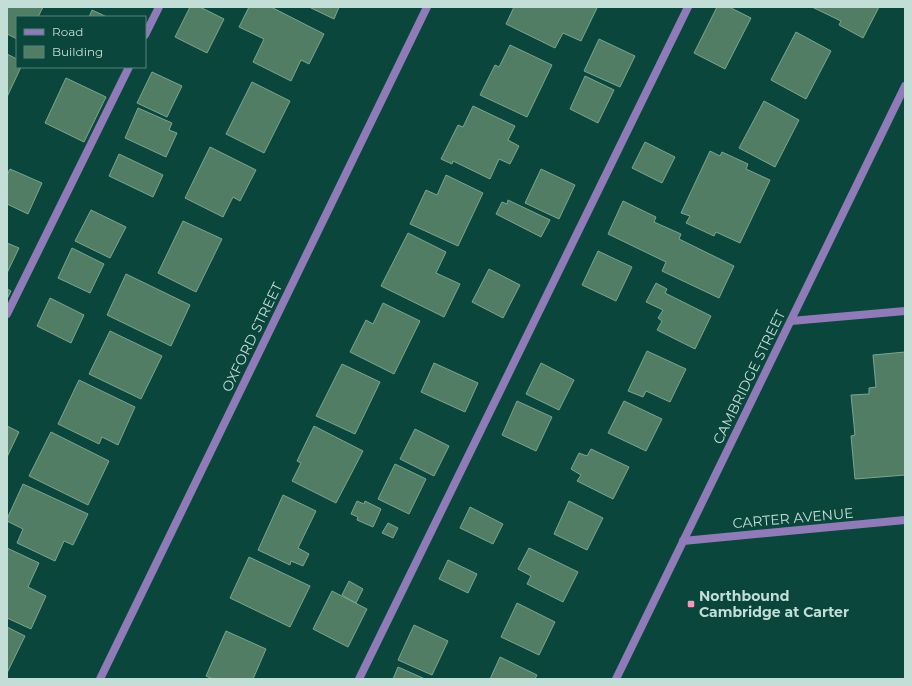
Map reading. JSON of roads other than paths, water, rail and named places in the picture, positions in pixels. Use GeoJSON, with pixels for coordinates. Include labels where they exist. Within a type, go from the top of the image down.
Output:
{"type":"FeatureCollection","features":[{"type":"Feature","properties":{"kind":"street"},"geometry":{"type":"LineString","coordinates":[[146,33],[159,7]]}},
{"type":"Feature","properties":{"kind":"street","name":"OXFORD STREET"},"geometry":{"type":"LineString","coordinates":[[100,679],[427,7]]}},
{"type":"Feature","properties":{"kind":"street"},"geometry":{"type":"LineString","coordinates":[[359,679],[688,7]]}},
{"type":"Feature","properties":{"kind":"street"},"geometry":{"type":"LineString","coordinates":[[7,314],[129,68]]}},
{"type":"Feature","properties":{"kind":"street","name":"CAMBRIDGE STREET"},"geometry":{"type":"LineString","coordinates":[[616,679],[905,86]]}},
{"type":"Feature","properties":{"kind":"street"},"geometry":{"type":"LineString","coordinates":[[791,321],[905,311]]}},
{"type":"Feature","properties":{"kind":"street","name":"CARTER AVENUE"},"geometry":{"type":"LineString","coordinates":[[683,541],[905,520]]}},
{"type":"Feature","properties":{"kind":"place","name":"Northbound Cambridge at Carter"},"geometry":{"type":"Point","coordinates":[691,604]}}]}
